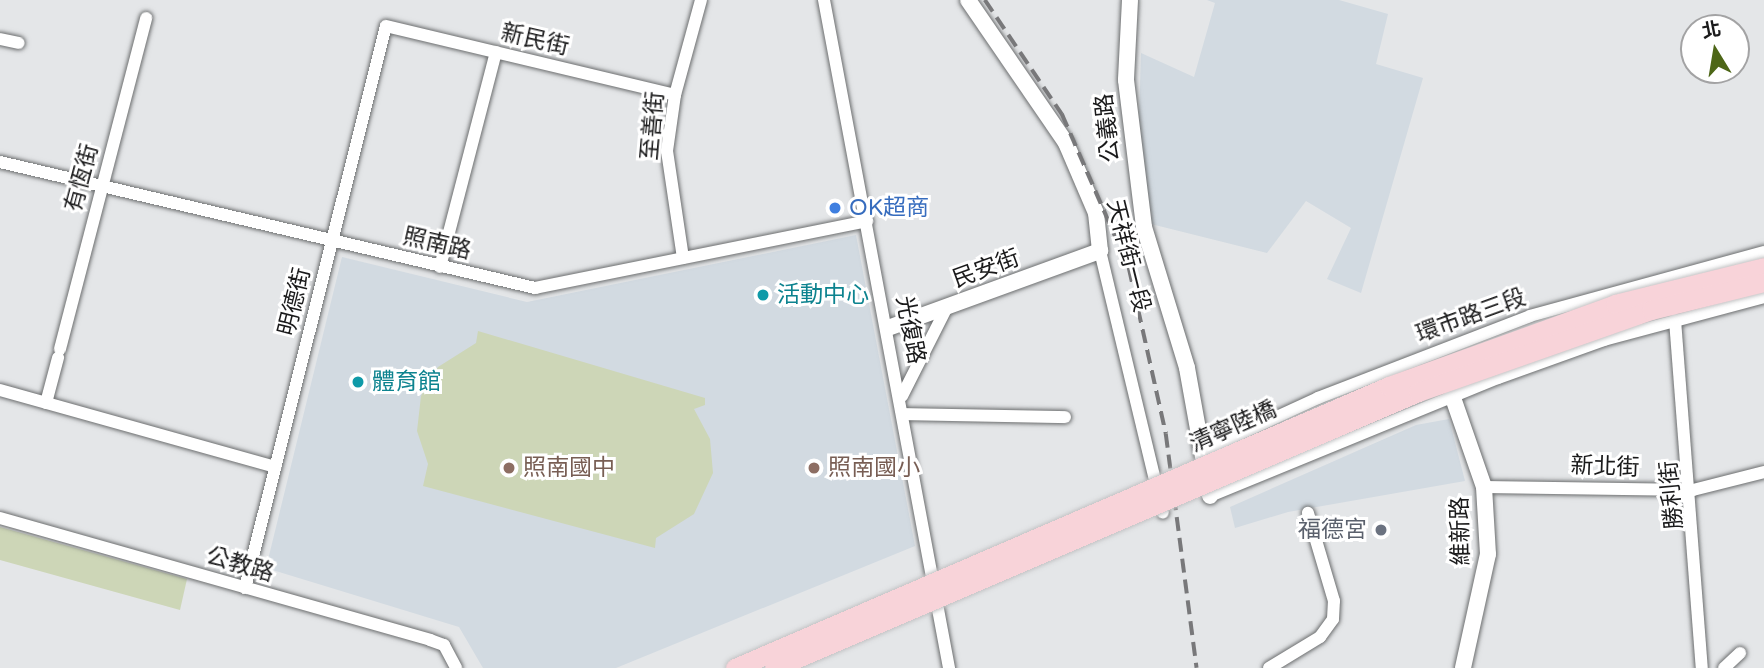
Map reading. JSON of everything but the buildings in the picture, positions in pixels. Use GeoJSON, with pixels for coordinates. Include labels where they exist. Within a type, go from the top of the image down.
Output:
{"type":"FeatureCollection","features":[{"type":"Feature","properties":{"kind":"main road","name":"清寧陸橋"},"geometry":{"type":"LineString","coordinates":[[735,668],[1389,386],[1615,304],[1764,267]]}},
{"type":"Feature","properties":{"kind":"main road","name":"清寧陸橋"},"geometry":{"type":"LineString","coordinates":[[774,668],[1418,392],[1651,310],[1764,282]]}},
{"type":"Feature","properties":{"kind":"street","name":"至善街"},"geometry":{"type":"LineString","coordinates":[[683,258],[667,151],[674,95],[701,0]]}},
{"type":"Feature","properties":{"kind":"street","name":"光復路"},"geometry":{"type":"LineString","coordinates":[[824,0],[905,414],[949,668]]}},
{"type":"Feature","properties":{"kind":"street","name":"天祥街一段"},"geometry":{"type":"LineString","coordinates":[[968,0],[1066,143],[1097,214],[1100,251],[1163,513]]}},
{"type":"Feature","properties":{"kind":"street","name":"公義路"},"geometry":{"type":"LineString","coordinates":[[1130,3],[1126,80],[1149,244],[1182,348],[1210,496]]}},
{"type":"Feature","properties":{"kind":"street","name":"有恆街"},"geometry":{"type":"LineString","coordinates":[[46,402],[146,18]]}},
{"type":"Feature","properties":{"kind":"street","name":"新民街"},"geometry":{"type":"LineString","coordinates":[[386,26],[674,95]]}},
{"type":"Feature","properties":{"kind":"street","name":"明德街"},"geometry":{"type":"LineString","coordinates":[[245,588],[386,26]]}},
{"type":"Feature","properties":{"kind":"street"},"geometry":{"type":"LineString","coordinates":[[0,38],[19,43]]}},
{"type":"Feature","properties":{"kind":"street"},"geometry":{"type":"LineString","coordinates":[[440,267],[496,52]]}},
{"type":"Feature","properties":{"kind":"street","name":"照南路"},"geometry":{"type":"LineString","coordinates":[[0,162],[535,288],[867,221]]}},
{"type":"Feature","properties":{"kind":"street","name":"民安街"},"geometry":{"type":"LineString","coordinates":[[888,328],[1100,251]]}},
{"type":"Feature","properties":{"kind":"street","name":"環市路三段"},"geometry":{"type":"LineString","coordinates":[[1203,451],[1318,398],[1484,334],[1651,278],[1764,252]]}},
{"type":"Feature","properties":{"kind":"street"},"geometry":{"type":"LineString","coordinates":[[1210,496],[1452,395],[1502,377],[1675,320],[1764,297]]}},
{"type":"Feature","properties":{"kind":"street"},"geometry":{"type":"LineString","coordinates":[[901,396],[947,307]]}},
{"type":"Feature","properties":{"kind":"street","name":"勝利街"},"geometry":{"type":"LineString","coordinates":[[1675,320],[1693,491],[1702,668]]}},
{"type":"Feature","properties":{"kind":"street"},"geometry":{"type":"LineString","coordinates":[[1484,334],[1502,377]]}},
{"type":"Feature","properties":{"kind":"street"},"geometry":{"type":"LineString","coordinates":[[0,390],[275,467]]}},
{"type":"Feature","properties":{"kind":"street","name":"維新路"},"geometry":{"type":"LineString","coordinates":[[1452,395],[1483,487],[1488,554],[1463,668]]}},
{"type":"Feature","properties":{"kind":"street"},"geometry":{"type":"LineString","coordinates":[[905,414],[1065,417]]}},
{"type":"Feature","properties":{"kind":"street","name":"新北街"},"geometry":{"type":"LineString","coordinates":[[1483,487],[1693,491],[1764,472]]}},
{"type":"Feature","properties":{"kind":"street"},"geometry":{"type":"LineString","coordinates":[[1269,668],[1320,637],[1333,619],[1334,600],[1308,513]]}},
{"type":"Feature","properties":{"kind":"street","name":"公教路"},"geometry":{"type":"LineString","coordinates":[[0,518],[430,639],[444,645],[456,668]]}},
{"type":"Feature","properties":{"kind":"street"},"geometry":{"type":"LineString","coordinates":[[1724,668],[1740,653]]}},
{"type":"Feature","properties":{"kind":"shaded area"},"geometry":{"type":"Polygon","coordinates":[[[1207,0],[1339,0],[1388,14],[1376,64],[1423,78],[1361,293],[1327,279],[1351,228],[1306,201],[1267,253],[1151,224],[1139,120],[1141,53],[1194,77],[1215,3],[1207,0]]]}},
{"type":"Feature","properties":{"kind":"shaded area"},"geometry":{"type":"Polygon","coordinates":[[[856,235],[915,546],[616,668],[483,668],[459,627],[266,568],[342,257],[527,302],[856,235]]]}},
{"type":"Feature","properties":{"kind":"shaded area"},"geometry":{"type":"Polygon","coordinates":[[[1449,419],[1465,481],[1288,512],[1235,528],[1230,507],[1416,425],[1449,419]]]}},
{"type":"Feature","properties":{"kind":"green space"},"geometry":{"type":"Polygon","coordinates":[[[478,331],[705,398],[705,405],[694,409],[710,439],[713,473],[694,514],[656,538],[655,548],[423,486],[428,464],[417,431],[421,396],[438,367],[476,343],[478,331]]]}},
{"type":"Feature","properties":{"kind":"green space"},"geometry":{"type":"Polygon","coordinates":[[[0,527],[187,579],[180,610],[0,560],[0,527]]]}},
{"type":"Feature","properties":{"kind":"railway"},"geometry":{"type":"LineString","coordinates":[[985,0],[1062,114],[1129,268],[1166,434],[1197,668]]}},
{"type":"Feature","properties":{"kind":"place","name":"OK超商"},"geometry":{"type":"Point","coordinates":[835,208]}},
{"type":"Feature","properties":{"kind":"place","name":"活動中心"},"geometry":{"type":"Point","coordinates":[763,295]}},
{"type":"Feature","properties":{"kind":"place","name":"體育館"},"geometry":{"type":"Point","coordinates":[358,382]}},
{"type":"Feature","properties":{"kind":"place","name":"照南國中"},"geometry":{"type":"Point","coordinates":[509,468]}},
{"type":"Feature","properties":{"kind":"place","name":"照南國小"},"geometry":{"type":"Point","coordinates":[814,468]}},
{"type":"Feature","properties":{"kind":"place","name":"福德宮"},"geometry":{"type":"Point","coordinates":[1381,530]}}]}
